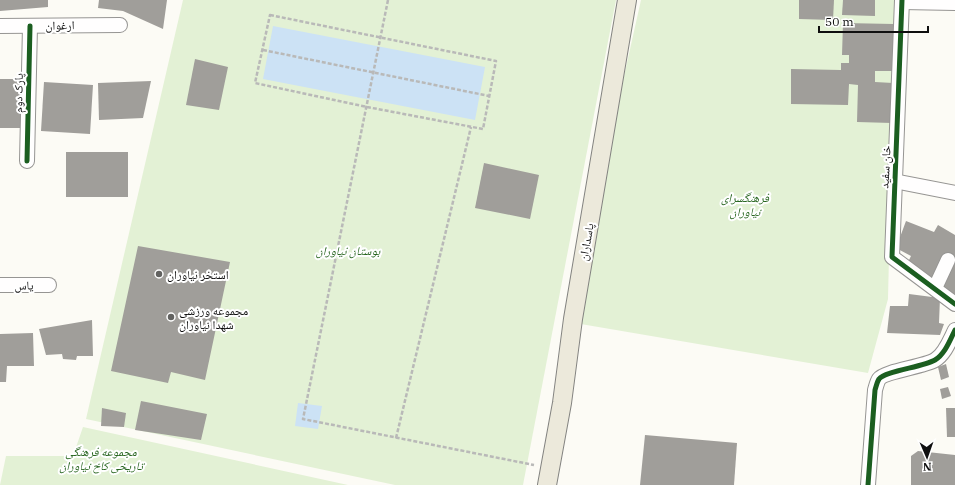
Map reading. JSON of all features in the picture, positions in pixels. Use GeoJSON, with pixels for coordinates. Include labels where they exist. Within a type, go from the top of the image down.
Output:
{"type":"FeatureCollection","features":[{"type":"Feature","properties":{"kind":"main road","name":"پاسداران"},"geometry":{"type":"LineString","coordinates":[[549,477],[562,403],[573,319],[627,0]]}},
{"type":"Feature","properties":{"kind":"street"},"geometry":{"type":"LineString","coordinates":[[902,1],[955,3]]}},
{"type":"Feature","properties":{"kind":"street","name":"خان سفید"},"geometry":{"type":"LineString","coordinates":[[902,1],[892,257],[955,304]]}},
{"type":"Feature","properties":{"kind":"street","name":"ارغوان"},"geometry":{"type":"LineString","coordinates":[[0,26],[120,25]]}},
{"type":"Feature","properties":{"kind":"street","name":"پارک دوم"},"geometry":{"type":"LineString","coordinates":[[27,161],[30,26]]}},
{"type":"Feature","properties":{"kind":"street"},"geometry":{"type":"LineString","coordinates":[[894,181],[955,193]]}},
{"type":"Feature","properties":{"kind":"street"},"geometry":{"type":"LineString","coordinates":[[935,288],[948,260]]}},
{"type":"Feature","properties":{"kind":"street","name":"یاس"},"geometry":{"type":"LineString","coordinates":[[0,285],[49,285]]}},
{"type":"Feature","properties":{"kind":"street"},"geometry":{"type":"LineString","coordinates":[[868,485],[875,390],[879,378],[886,374],[914,368],[935,360],[943,353],[955,330]]}},
{"type":"Feature","properties":{"kind":"path"},"geometry":{"type":"LineString","coordinates":[[388,0],[382,38],[304,419],[396,438],[549,477]]}},
{"type":"Feature","properties":{"kind":"path"},"geometry":{"type":"LineString","coordinates":[[270,15],[382,38],[496,61],[483,129],[255,84],[270,15]]}},
{"type":"Feature","properties":{"kind":"path"},"geometry":{"type":"LineString","coordinates":[[262,50],[490,96]]}},
{"type":"Feature","properties":{"kind":"path"},"geometry":{"type":"LineString","coordinates":[[396,438],[471,127]]}},
{"type":"Feature","properties":{"kind":"green space","name":"بوستان نیاوران"},"geometry":{"type":"Polygon","coordinates":[[[183,0],[616,0],[523,485],[395,485],[86,419],[183,0]]]}},
{"type":"Feature","properties":{"kind":"green space","name":"فرهنگسرای نیاوران"},"geometry":{"type":"Polygon","coordinates":[[[641,0],[895,0],[888,299],[868,373],[569,322],[641,0]]]}},
{"type":"Feature","properties":{"kind":"green space","name":"مجموعه فرهنگی تاریخی کاخ نیاوران"},"geometry":{"type":"Polygon","coordinates":[[[83,427],[348,485],[0,485],[6,456],[73,456],[83,427]]]}},
{"type":"Feature","properties":{"kind":"water"},"geometry":{"type":"Polygon","coordinates":[[[273,26],[485,67],[475,120],[263,79],[273,26]]]}},
{"type":"Feature","properties":{"kind":"water"},"geometry":{"type":"Polygon","coordinates":[[[298,403],[322,406],[318,429],[295,426],[298,403]]]}},
{"type":"Feature","properties":{"kind":"building"},"geometry":{"type":"Polygon","coordinates":[[[0,0],[48,0],[48,7],[0,11],[0,0]]]}},
{"type":"Feature","properties":{"kind":"building"},"geometry":{"type":"Polygon","coordinates":[[[99,0],[167,0],[163,29],[123,11],[98,8],[99,0]]]}},
{"type":"Feature","properties":{"kind":"building"},"geometry":{"type":"Polygon","coordinates":[[[799,0],[834,0],[833,20],[799,19],[799,0]]]}},
{"type":"Feature","properties":{"kind":"building"},"geometry":{"type":"Polygon","coordinates":[[[843,0],[875,0],[875,16],[842,15],[843,0]]]}},
{"type":"Feature","properties":{"kind":"building"},"geometry":{"type":"Polygon","coordinates":[[[843,23],[894,24],[893,71],[875,71],[875,82],[893,83],[892,123],[857,122],[858,85],[849,84],[848,105],[791,104],[791,69],[841,70],[841,63],[849,63],[849,55],[842,55],[843,23]]]}},
{"type":"Feature","properties":{"kind":"building"},"geometry":{"type":"Polygon","coordinates":[[[195,59],[228,67],[219,110],[186,105],[195,59]]]}},
{"type":"Feature","properties":{"kind":"building"},"geometry":{"type":"Polygon","coordinates":[[[0,79],[22,79],[22,128],[0,128],[0,79]]]}},
{"type":"Feature","properties":{"kind":"building"},"geometry":{"type":"Polygon","coordinates":[[[151,81],[143,118],[99,120],[98,83],[151,81]]]}},
{"type":"Feature","properties":{"kind":"building"},"geometry":{"type":"Polygon","coordinates":[[[44,82],[93,85],[90,134],[41,131],[44,82]]]}},
{"type":"Feature","properties":{"kind":"building"},"geometry":{"type":"Polygon","coordinates":[[[66,152],[128,152],[128,197],[66,197],[66,152]]]}},
{"type":"Feature","properties":{"kind":"building"},"geometry":{"type":"Polygon","coordinates":[[[484,163],[539,175],[530,219],[475,208],[484,163]]]}},
{"type":"Feature","properties":{"kind":"building"},"geometry":{"type":"Polygon","coordinates":[[[906,221],[934,232],[938,225],[955,235],[955,295],[938,285],[933,279],[908,262],[911,256],[896,248],[906,221]]]}},
{"type":"Feature","properties":{"kind":"building","name":"مجموعه ورزشی شهدا نیاوران"},"geometry":{"type":"Polygon","coordinates":[[[138,246],[230,262],[205,380],[171,372],[168,383],[111,371],[138,246]]]}},
{"type":"Feature","properties":{"kind":"building"},"geometry":{"type":"Polygon","coordinates":[[[909,294],[940,298],[939,323],[944,324],[940,335],[887,333],[890,306],[908,306],[909,294]]]}},
{"type":"Feature","properties":{"kind":"building"},"geometry":{"type":"Polygon","coordinates":[[[92,320],[93,356],[77,356],[76,360],[63,359],[62,354],[46,355],[39,329],[92,320]]]}},
{"type":"Feature","properties":{"kind":"building"},"geometry":{"type":"Polygon","coordinates":[[[33,333],[34,366],[7,366],[6,382],[0,382],[0,334],[33,333]]]}},
{"type":"Feature","properties":{"kind":"building"},"geometry":{"type":"Polygon","coordinates":[[[946,364],[949,377],[941,380],[938,367],[946,364]]]}},
{"type":"Feature","properties":{"kind":"building"},"geometry":{"type":"Polygon","coordinates":[[[948,387],[951,396],[942,399],[940,389],[948,387]]]}},
{"type":"Feature","properties":{"kind":"building"},"geometry":{"type":"Polygon","coordinates":[[[141,401],[207,414],[201,440],[135,430],[141,401]]]}},
{"type":"Feature","properties":{"kind":"building"},"geometry":{"type":"Polygon","coordinates":[[[102,408],[126,413],[124,427],[101,426],[102,408]]]}},
{"type":"Feature","properties":{"kind":"building"},"geometry":{"type":"Polygon","coordinates":[[[946,408],[955,408],[955,437],[947,437],[946,408]]]}},
{"type":"Feature","properties":{"kind":"building"},"geometry":{"type":"Polygon","coordinates":[[[645,435],[737,443],[734,485],[640,485],[645,435]]]}},
{"type":"Feature","properties":{"kind":"building"},"geometry":{"type":"Polygon","coordinates":[[[918,451],[955,455],[955,485],[911,485],[911,456],[918,451]]]}},
{"type":"Feature","properties":{"kind":"cycle path"},"geometry":{"type":"LineString","coordinates":[[902,0],[892,257],[955,304]]}},
{"type":"Feature","properties":{"kind":"cycle path"},"geometry":{"type":"LineString","coordinates":[[27,161],[30,26]]}},
{"type":"Feature","properties":{"kind":"cycle path"},"geometry":{"type":"LineString","coordinates":[[868,485],[875,390],[878,380],[883,376],[896,371],[922,365],[935,360],[944,351],[955,330]]}},
{"type":"Feature","properties":{"kind":"place","name":"استخر نیاوران"},"geometry":{"type":"Point","coordinates":[159,274]}},
{"type":"Feature","properties":{"kind":"place","name":"مجموعه ورزشی شهدا نیاوران"},"geometry":{"type":"Point","coordinates":[171,317]}}]}
